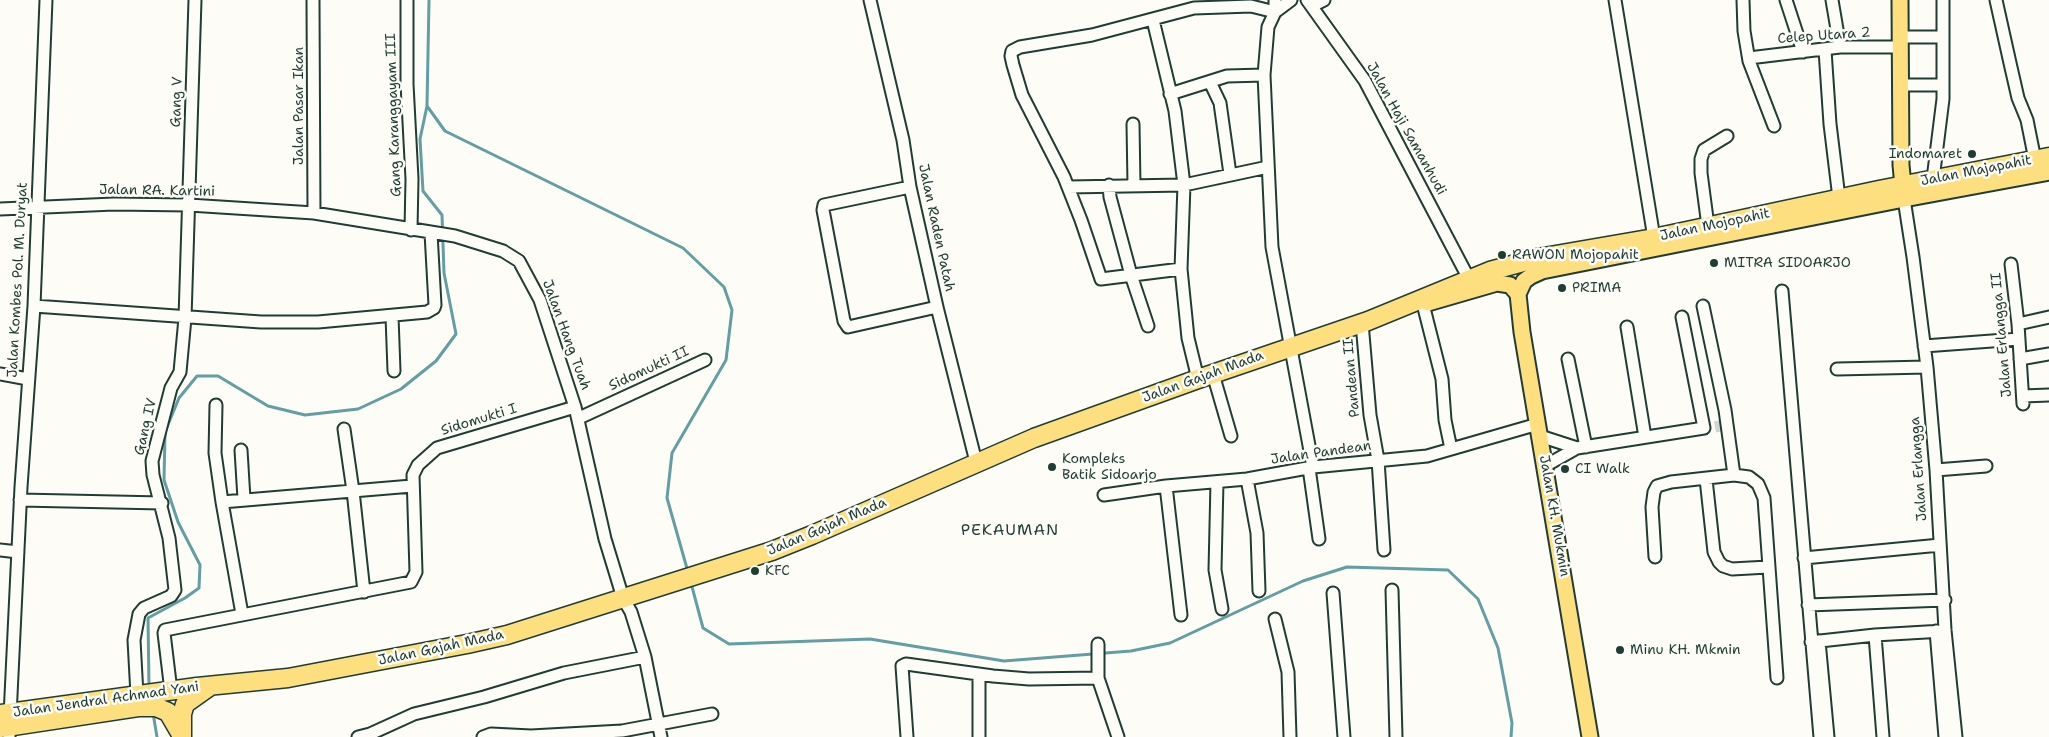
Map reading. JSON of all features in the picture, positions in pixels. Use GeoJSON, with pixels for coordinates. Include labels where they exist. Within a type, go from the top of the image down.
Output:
{"type":"FeatureCollection","features":[{"type":"Feature","properties":{"kind":"highway","name":"Jalan Majapahit"},"geometry":{"type":"LineString","coordinates":[[1903,192],[1934,179],[2042,159]]}},
{"type":"Feature","properties":{"kind":"highway","name":"Jalan Mojopahit"},"geometry":{"type":"LineString","coordinates":[[1468,279],[1538,258],[1654,238],[1839,198],[1903,192]]}},
{"type":"Feature","properties":{"kind":"highway","name":"Jalan Gajah Mada"},"geometry":{"type":"LineString","coordinates":[[212,686],[288,678],[467,644],[507,634],[671,584],[812,536],[976,462],[1066,426],[1291,346],[1362,323],[1468,279]]}},
{"type":"Feature","properties":{"kind":"highway","name":"Jalan Jendral Achmad Yani"},"geometry":{"type":"LineString","coordinates":[[6,724],[212,686]]}},
{"type":"Feature","properties":{"kind":"highway"},"geometry":{"type":"LineString","coordinates":[[182,737],[182,714],[185,704],[212,686]]}},
{"type":"Feature","properties":{"kind":"highway","name":"Jalan Jendral Achmad Yani"},"geometry":{"type":"LineString","coordinates":[[150,696],[164,708],[182,737]]}},
{"type":"Feature","properties":{"kind":"main road"},"geometry":{"type":"LineString","coordinates":[[1900,0],[1903,192]]}},
{"type":"Feature","properties":{"kind":"main road","name":"Jalan Majapahit"},"geometry":{"type":"LineString","coordinates":[[1903,192],[2049,172]]}},
{"type":"Feature","properties":{"kind":"main road","name":"Jalan Mojopahit"},"geometry":{"type":"LineString","coordinates":[[1518,294],[1524,281],[1542,271],[1903,192]]}},
{"type":"Feature","properties":{"kind":"main road","name":"Jalan Gajah Mada"},"geometry":{"type":"LineString","coordinates":[[1395,310],[1497,283],[1510,286],[1518,294]]}},
{"type":"Feature","properties":{"kind":"main road","name":"Jalan KH. Mukmin"},"geometry":{"type":"LineString","coordinates":[[1518,294],[1522,332],[1590,737]]}},
{"type":"Feature","properties":{"kind":"street","name":"Jalan Kombes Pol. M. Duryat"},"geometry":{"type":"LineString","coordinates":[[6,724],[34,306],[46,0]]}},
{"type":"Feature","properties":{"kind":"street","name":"Gang V"},"geometry":{"type":"LineString","coordinates":[[189,205],[195,0]]}},
{"type":"Feature","properties":{"kind":"street","name":"Jalan Pasar Ikan"},"geometry":{"type":"LineString","coordinates":[[313,0],[314,213]]}},
{"type":"Feature","properties":{"kind":"street","name":"Gang Karanggayam III"},"geometry":{"type":"LineString","coordinates":[[407,0],[407,84],[412,179],[411,230]]}},
{"type":"Feature","properties":{"kind":"street","name":"Jalan Raden Patah"},"geometry":{"type":"LineString","coordinates":[[870,0],[904,145],[910,187],[976,462]]}},
{"type":"Feature","properties":{"kind":"street"},"geometry":{"type":"LineString","coordinates":[[1275,0],[1275,12],[1268,27],[1264,75],[1272,247],[1291,346],[1311,468],[1319,538]]}},
{"type":"Feature","properties":{"kind":"street"},"geometry":{"type":"LineString","coordinates":[[1275,12],[1291,0]]}},
{"type":"Feature","properties":{"kind":"street"},"geometry":{"type":"LineString","coordinates":[[1310,3],[1324,0]]}},
{"type":"Feature","properties":{"kind":"street"},"geometry":{"type":"LineString","coordinates":[[1615,0],[1654,238]]}},
{"type":"Feature","properties":{"kind":"street"},"geometry":{"type":"LineString","coordinates":[[1743,0],[1744,30],[1749,58],[1774,126]]}},
{"type":"Feature","properties":{"kind":"street"},"geometry":{"type":"LineString","coordinates":[[1786,0],[1803,52]]}},
{"type":"Feature","properties":{"kind":"street"},"geometry":{"type":"LineString","coordinates":[[1832,0],[1840,47]]}},
{"type":"Feature","properties":{"kind":"street"},"geometry":{"type":"LineString","coordinates":[[1934,179],[1943,85],[1943,0]]}},
{"type":"Feature","properties":{"kind":"street"},"geometry":{"type":"LineString","coordinates":[[1996,0],[2018,98],[2042,159]]}},
{"type":"Feature","properties":{"kind":"street","name":"Jalan Haji Samanhudi"},"geometry":{"type":"LineString","coordinates":[[1310,3],[1365,81],[1468,279]]}},
{"type":"Feature","properties":{"kind":"street"},"geometry":{"type":"LineString","coordinates":[[1181,269],[1103,280],[1099,276],[1068,187],[1022,95],[1013,65],[1012,51],[1015,48],[1092,35],[1194,8],[1251,6],[1275,12]]}},
{"type":"Feature","properties":{"kind":"street"},"geometry":{"type":"LineString","coordinates":[[1153,20],[1175,112],[1184,185],[1181,269],[1188,338],[1231,436]]}},
{"type":"Feature","properties":{"kind":"street","name":"Celep Utara 2"},"geometry":{"type":"LineString","coordinates":[[1749,58],[1943,37]]}},
{"type":"Feature","properties":{"kind":"street"},"geometry":{"type":"LineString","coordinates":[[1824,50],[1839,198]]}},
{"type":"Feature","properties":{"kind":"street"},"geometry":{"type":"LineString","coordinates":[[1170,94],[1228,76],[1264,75]]}},
{"type":"Feature","properties":{"kind":"street"},"geometry":{"type":"LineString","coordinates":[[1210,82],[1220,103],[1230,174]]}},
{"type":"Feature","properties":{"kind":"street"},"geometry":{"type":"LineString","coordinates":[[1901,84],[1943,85]]}},
{"type":"Feature","properties":{"kind":"street"},"geometry":{"type":"LineString","coordinates":[[1133,124],[1134,185]]}},
{"type":"Feature","properties":{"kind":"street"},"geometry":{"type":"LineString","coordinates":[[1708,226],[1700,173],[1701,159],[1704,150],[1727,136]]}},
{"type":"Feature","properties":{"kind":"street"},"geometry":{"type":"LineString","coordinates":[[1068,187],[1184,185],[1268,167]]}},
{"type":"Feature","properties":{"kind":"street"},"geometry":{"type":"LineString","coordinates":[[1109,185],[1110,197],[1130,275],[1148,326]]}},
{"type":"Feature","properties":{"kind":"street"},"geometry":{"type":"LineString","coordinates":[[910,187],[824,205],[823,210],[844,321],[848,327],[938,308]]}},
{"type":"Feature","properties":{"kind":"street","name":"Jalan Erlangga"},"geometry":{"type":"LineString","coordinates":[[1903,192],[1927,367],[1944,600],[1940,631],[1956,737]]}},
{"type":"Feature","properties":{"kind":"street","name":"Jalan RA. Kartini"},"geometry":{"type":"LineString","coordinates":[[0,209],[114,204],[189,205],[314,213]]}},
{"type":"Feature","properties":{"kind":"street","name":"Gang IV"},"geometry":{"type":"LineString","coordinates":[[150,696],[134,640],[140,614],[144,608],[171,596],[175,590],[169,538],[162,503],[153,474],[153,454],[171,388],[180,372],[185,318],[189,205]]}},
{"type":"Feature","properties":{"kind":"street","name":"Jalan Hang Tuah"},"geometry":{"type":"LineString","coordinates":[[314,213],[455,236],[503,251],[518,261],[529,277],[540,300],[577,412],[605,539],[623,598],[631,612],[645,657],[661,737]]}},
{"type":"Feature","properties":{"kind":"street"},"geometry":{"type":"LineString","coordinates":[[34,306],[262,322],[318,322],[427,312],[434,308],[435,305],[434,234]]}},
{"type":"Feature","properties":{"kind":"street","name":"Jalan Erlangga II"},"geometry":{"type":"LineString","coordinates":[[2011,264],[2018,324],[2023,400],[2049,395]]}},
{"type":"Feature","properties":{"kind":"street"},"geometry":{"type":"LineString","coordinates":[[1782,291],[1808,605],[1815,641],[1828,737]]}},
{"type":"Feature","properties":{"kind":"street"},"geometry":{"type":"LineString","coordinates":[[1423,304],[1442,379],[1445,420],[1451,449]]}},
{"type":"Feature","properties":{"kind":"street"},"geometry":{"type":"LineString","coordinates":[[1702,306],[1718,426]]}},
{"type":"Feature","properties":{"kind":"street"},"geometry":{"type":"LineString","coordinates":[[392,316],[394,371]]}},
{"type":"Feature","properties":{"kind":"street"},"geometry":{"type":"LineString","coordinates":[[1682,317],[1734,476]]}},
{"type":"Feature","properties":{"kind":"street"},"geometry":{"type":"LineString","coordinates":[[2018,324],[2049,317]]}},
{"type":"Feature","properties":{"kind":"street","name":"Pandean II"},"geometry":{"type":"LineString","coordinates":[[1362,323],[1370,415],[1378,460],[1384,550]]}},
{"type":"Feature","properties":{"kind":"street"},"geometry":{"type":"LineString","coordinates":[[1627,327],[1645,437]]}},
{"type":"Feature","properties":{"kind":"street"},"geometry":{"type":"LineString","coordinates":[[1924,346],[2019,339]]}},
{"type":"Feature","properties":{"kind":"street"},"geometry":{"type":"LineString","coordinates":[[2020,359],[2049,354]]}},
{"type":"Feature","properties":{"kind":"street"},"geometry":{"type":"LineString","coordinates":[[1568,359],[1582,448]]}},
{"type":"Feature","properties":{"kind":"street","name":"Sidomukti II"},"geometry":{"type":"LineString","coordinates":[[577,412],[705,360]]}},
{"type":"Feature","properties":{"kind":"street"},"geometry":{"type":"LineString","coordinates":[[1837,369],[1927,367]]}},
{"type":"Feature","properties":{"kind":"street"},"geometry":{"type":"LineString","coordinates":[[0,374],[28,379]]}},
{"type":"Feature","properties":{"kind":"street"},"geometry":{"type":"LineString","coordinates":[[216,405],[215,452],[242,614]]}},
{"type":"Feature","properties":{"kind":"street","name":"Sidomukti I"},"geometry":{"type":"LineString","coordinates":[[412,486],[413,476],[418,465],[437,448],[577,412]]}},
{"type":"Feature","properties":{"kind":"street"},"geometry":{"type":"LineString","coordinates":[[1546,466],[1582,448],[1718,426]]}},
{"type":"Feature","properties":{"kind":"street"},"geometry":{"type":"LineString","coordinates":[[344,429],[353,490],[364,592]]}},
{"type":"Feature","properties":{"kind":"street"},"geometry":{"type":"LineString","coordinates":[[1539,430],[1582,448]]}},
{"type":"Feature","properties":{"kind":"street","name":"Jalan Pandean"},"geometry":{"type":"LineString","coordinates":[[1104,495],[1166,486],[1247,479],[1311,468],[1427,456],[1539,430]]}},
{"type":"Feature","properties":{"kind":"street"},"geometry":{"type":"LineString","coordinates":[[240,450],[244,499]]}},
{"type":"Feature","properties":{"kind":"street"},"geometry":{"type":"LineString","coordinates":[[1936,470],[1986,466]]}},
{"type":"Feature","properties":{"kind":"street"},"geometry":{"type":"LineString","coordinates":[[1655,557],[1652,507],[1654,492],[1657,486],[1671,482],[1734,476],[1749,477],[1758,484],[1764,498],[1777,678]]}},
{"type":"Feature","properties":{"kind":"street"},"geometry":{"type":"LineString","coordinates":[[1247,479],[1257,533],[1259,591]]}},
{"type":"Feature","properties":{"kind":"street"},"geometry":{"type":"LineString","coordinates":[[1706,479],[1714,552],[1719,562],[1723,566],[1732,569],[1768,567]]}},
{"type":"Feature","properties":{"kind":"street"},"geometry":{"type":"LineString","coordinates":[[1217,482],[1215,570],[1222,609]]}},
{"type":"Feature","properties":{"kind":"street"},"geometry":{"type":"LineString","coordinates":[[150,696],[165,630],[407,584],[414,578],[416,572],[412,486],[222,502]]}},
{"type":"Feature","properties":{"kind":"street"},"geometry":{"type":"LineString","coordinates":[[1166,486],[1181,615]]}},
{"type":"Feature","properties":{"kind":"street"},"geometry":{"type":"LineString","coordinates":[[20,500],[162,503]]}},
{"type":"Feature","properties":{"kind":"street"},"geometry":{"type":"LineString","coordinates":[[1804,558],[1940,544]]}},
{"type":"Feature","properties":{"kind":"street"},"geometry":{"type":"LineString","coordinates":[[0,550],[18,552]]}},
{"type":"Feature","properties":{"kind":"street"},"geometry":{"type":"LineString","coordinates":[[1392,590],[1396,737]]}},
{"type":"Feature","properties":{"kind":"street"},"geometry":{"type":"LineString","coordinates":[[1334,594],[1344,737]]}},
{"type":"Feature","properties":{"kind":"street"},"geometry":{"type":"LineString","coordinates":[[1808,605],[1944,600]]}},
{"type":"Feature","properties":{"kind":"street"},"geometry":{"type":"LineString","coordinates":[[1275,619],[1288,672],[1290,737]]}},
{"type":"Feature","properties":{"kind":"street"},"geometry":{"type":"LineString","coordinates":[[1815,641],[1940,631],[1945,737]]}},
{"type":"Feature","properties":{"kind":"street"},"geometry":{"type":"LineString","coordinates":[[1875,635],[1883,737]]}},
{"type":"Feature","properties":{"kind":"street"},"geometry":{"type":"LineString","coordinates":[[1815,641],[1820,737]]}},
{"type":"Feature","properties":{"kind":"street"},"geometry":{"type":"LineString","coordinates":[[1098,644],[1098,676],[1118,737]]}},
{"type":"Feature","properties":{"kind":"street"},"geometry":{"type":"LineString","coordinates":[[358,737],[370,734],[414,714],[484,697],[564,673],[645,657]]}},
{"type":"Feature","properties":{"kind":"street"},"geometry":{"type":"LineString","coordinates":[[907,737],[902,666],[906,664],[979,675],[1029,679],[1098,676]]}},
{"type":"Feature","properties":{"kind":"street"},"geometry":{"type":"LineString","coordinates":[[979,675],[979,737]]}},
{"type":"Feature","properties":{"kind":"street"},"geometry":{"type":"LineString","coordinates":[[483,737],[492,734],[532,736],[622,734],[659,724],[712,714]]}},
{"type":"Feature","properties":{"kind":"waterway"},"geometry":{"type":"LineString","coordinates":[[429,0],[427,106],[445,131],[683,248],[724,287],[732,310],[726,360],[672,453],[667,498],[688,572]]}},
{"type":"Feature","properties":{"kind":"waterway"},"geometry":{"type":"LineString","coordinates":[[149,687],[148,618],[185,598],[199,588],[200,565],[178,522],[164,480],[165,432],[179,398],[197,376],[218,376],[268,406],[305,415],[358,409],[401,389],[436,361],[456,334],[444,273],[442,215],[423,191],[420,139],[427,106]]}},
{"type":"Feature","properties":{"kind":"waterway"},"geometry":{"type":"LineString","coordinates":[[691,583],[703,628],[729,644],[870,639],[1004,661],[1131,651],[1170,643],[1303,581],[1347,567],[1448,570],[1478,599],[1498,648],[1512,723],[1511,737]]}},
{"type":"Feature","properties":{"kind":"waterway"},"geometry":{"type":"LineString","coordinates":[[153,713],[157,737]]}},
{"type":"Feature","properties":{"kind":"tunnel"},"geometry":{"type":"LineString","coordinates":[[1715,427],[1725,425]]}},
{"type":"Feature","properties":{"kind":"place","name":"Indomaret"},"geometry":{"type":"Point","coordinates":[1972,154]}},
{"type":"Feature","properties":{"kind":"place","name":"RAWON Mojopahit"},"geometry":{"type":"Point","coordinates":[1502,255]}},
{"type":"Feature","properties":{"kind":"place","name":"MITRA SIDOARJO"},"geometry":{"type":"Point","coordinates":[1714,263]}},
{"type":"Feature","properties":{"kind":"place","name":"PRIMA"},"geometry":{"type":"Point","coordinates":[1562,288]}},
{"type":"Feature","properties":{"kind":"place","name":"Kompleks Batik Sidoarjo"},"geometry":{"type":"Point","coordinates":[1052,467]}},
{"type":"Feature","properties":{"kind":"place","name":"CI Walk"},"geometry":{"type":"Point","coordinates":[1565,469]}},
{"type":"Feature","properties":{"kind":"place","name":"KFC"},"geometry":{"type":"Point","coordinates":[755,571]}},
{"type":"Feature","properties":{"kind":"place","name":"Minu KH. Mkmin"},"geometry":{"type":"Point","coordinates":[1620,650]}},
{"type":"Feature","properties":{"kind":"district","name":"PEKAUMAN"},"geometry":{"type":"Point","coordinates":[1010,531]}}]}
